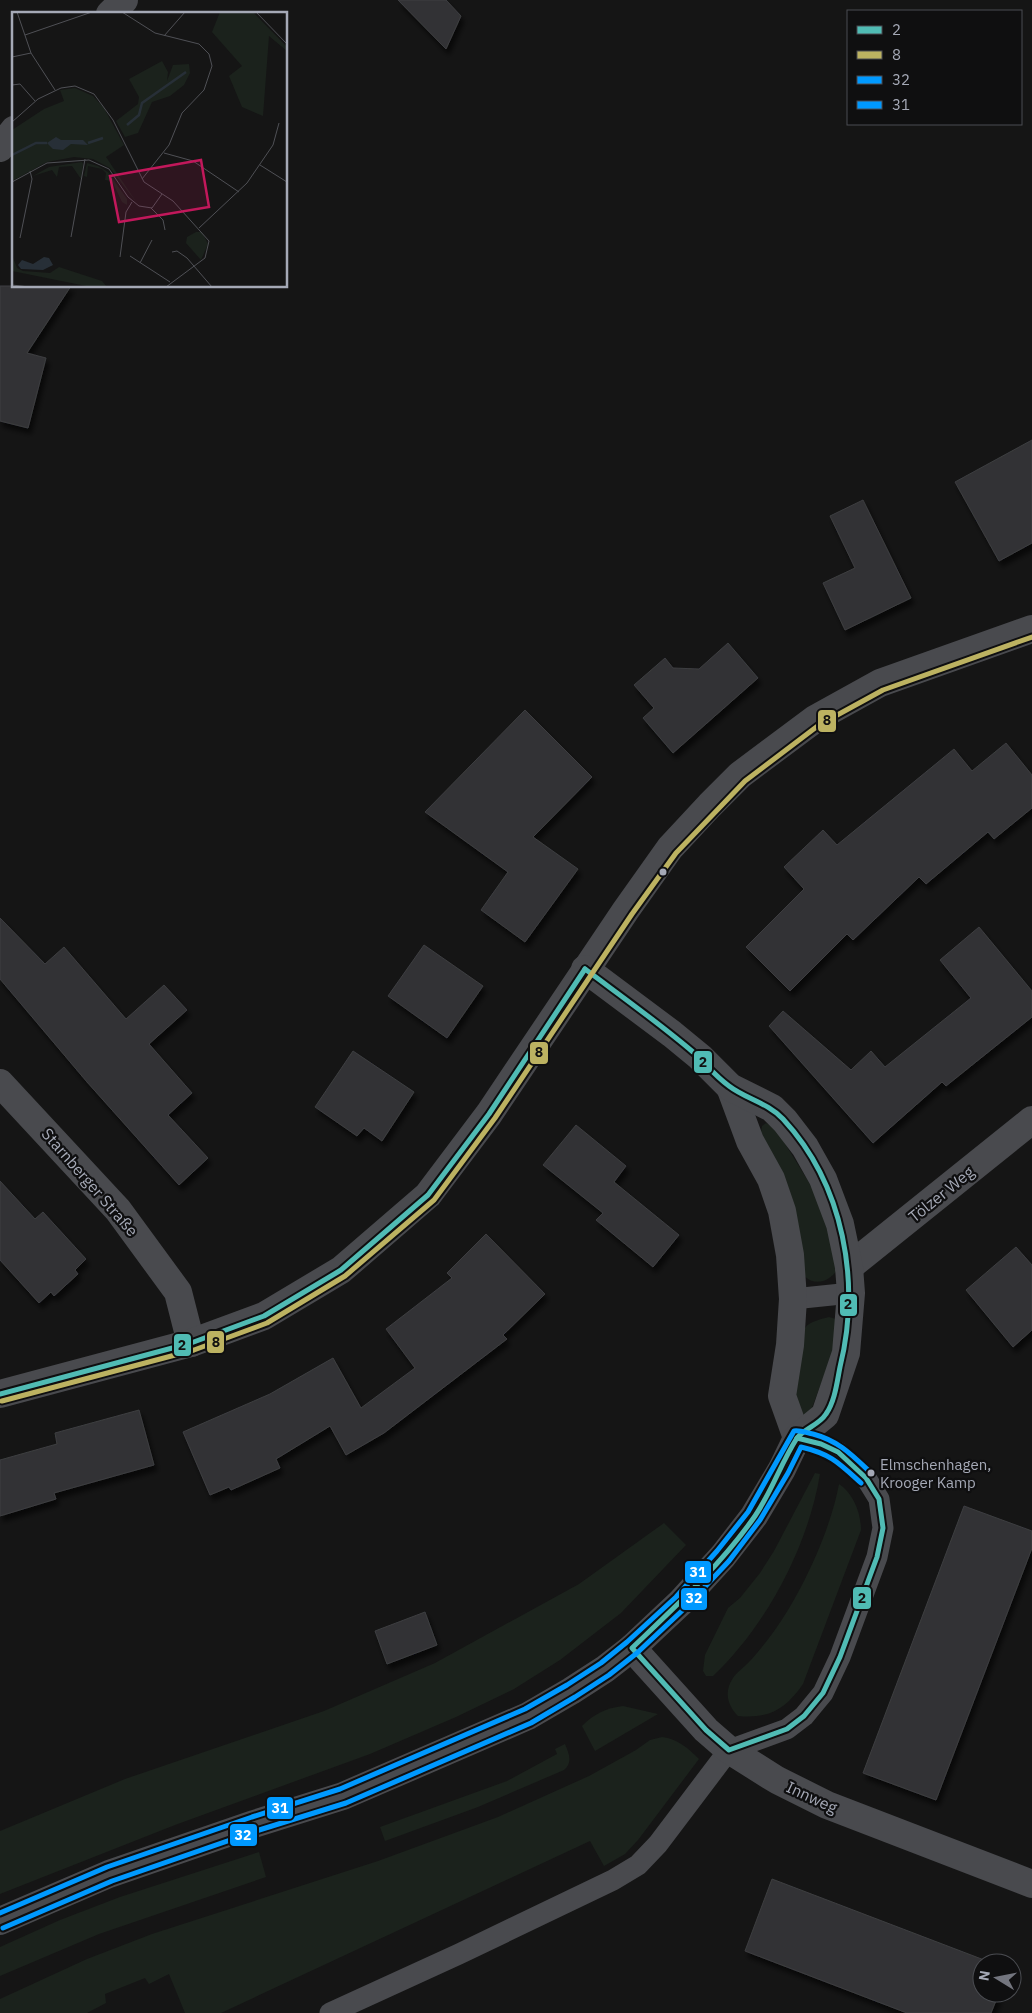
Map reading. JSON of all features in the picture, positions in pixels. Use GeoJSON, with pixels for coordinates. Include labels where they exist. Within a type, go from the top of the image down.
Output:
{"type":"FeatureCollection","features":[{"type":"Feature","properties":{"kind":"street"},"geometry":{"type":"LineString","coordinates":[[112,12],[124,0]]}},
{"type":"Feature","properties":{"kind":"street"},"geometry":{"type":"LineString","coordinates":[[0,148],[12,133]]}},
{"type":"Feature","properties":{"kind":"street"},"geometry":{"type":"LineString","coordinates":[[0,1394],[191,1343],[264,1316],[341,1270],[428,1195],[489,1114],[585,969],[670,848],[710,804],[740,775],[815,719],[880,683],[1032,629]]}},
{"type":"Feature","properties":{"kind":"street"},"geometry":{"type":"LineString","coordinates":[[0,1921],[109,1874],[254,1824],[343,1796],[528,1716],[605,1669],[632,1648],[681,1602],[723,1556],[754,1516],[782,1469],[797,1438],[826,1415],[846,1353],[850,1280],[840,1224],[823,1179],[805,1146],[772,1108],[730,1087],[672,1034],[585,969]]}},
{"type":"Feature","properties":{"kind":"street","name":"Starnberger Straße"},"geometry":{"type":"LineString","coordinates":[[0,1082],[118,1210],[178,1292],[191,1343]]}},
{"type":"Feature","properties":{"kind":"street"},"geometry":{"type":"LineString","coordinates":[[730,1087],[750,1141],[771,1178],[782,1211],[790,1255],[793,1299],[790,1345],[782,1396],[797,1438]]}},
{"type":"Feature","properties":{"kind":"street","name":"Tölzer Weg"},"geometry":{"type":"LineString","coordinates":[[850,1280],[1032,1120]]}},
{"type":"Feature","properties":{"kind":"street","name":"Innweg"},"geometry":{"type":"LineString","coordinates":[[632,1648],[706,1730],[729,1750],[777,1780],[827,1805],[1032,1884]]}},
{"type":"Feature","properties":{"kind":"lane"},"geometry":{"type":"LineString","coordinates":[[793,1299],[850,1280]]}},
{"type":"Feature","properties":{"kind":"lane"},"geometry":{"type":"LineString","coordinates":[[330,2013],[605,1884],[638,1865],[658,1844],[729,1750],[786,1729],[804,1716],[823,1693],[840,1657],[877,1557],[883,1528],[879,1499],[866,1478],[838,1452],[821,1444],[797,1438]]}},
{"type":"Feature","properties":{"kind":"shaded area"},"geometry":{"type":"Polygon","coordinates":[[[766,1123],[776,1129],[813,1189],[825,1215],[838,1269],[831,1277],[822,1281],[813,1281],[804,1276],[761,1133],[762,1126],[766,1123]]]}},
{"type":"Feature","properties":{"kind":"shaded area"},"geometry":{"type":"Polygon","coordinates":[[[829,1317],[836,1319],[834,1349],[807,1421],[793,1428],[796,1376],[802,1335],[805,1328],[810,1324],[829,1317]]]}},
{"type":"Feature","properties":{"kind":"shaded area"},"geometry":{"type":"Polygon","coordinates":[[[815,1473],[820,1474],[806,1529],[782,1584],[750,1634],[732,1656],[713,1676],[706,1676],[703,1671],[705,1655],[728,1608],[740,1598],[760,1573],[774,1551],[815,1473]]]}},
{"type":"Feature","properties":{"kind":"shaded area"},"geometry":{"type":"Polygon","coordinates":[[[839,1484],[855,1504],[860,1517],[861,1530],[803,1684],[797,1693],[783,1706],[768,1714],[749,1717],[738,1716],[729,1703],[728,1688],[730,1683],[769,1638],[802,1585],[821,1544],[835,1503],[839,1484]]]}},
{"type":"Feature","properties":{"kind":"shaded area"},"geometry":{"type":"Polygon","coordinates":[[[664,1523],[686,1545],[621,1613],[560,1660],[514,1689],[456,1717],[370,1754],[175,1825],[0,1894],[0,1831],[125,1779],[324,1711],[435,1663],[579,1584],[664,1523]]]}},
{"type":"Feature","properties":{"kind":"shaded area"},"geometry":{"type":"Polygon","coordinates":[[[623,1706],[658,1714],[595,1751],[582,1726],[601,1712],[623,1706]]]}},
{"type":"Feature","properties":{"kind":"shaded area"},"geometry":{"type":"Polygon","coordinates":[[[662,1737],[682,1745],[699,1759],[638,1840],[625,1854],[604,1866],[590,1841],[221,2013],[185,2013],[169,1974],[149,1984],[145,1978],[105,1994],[106,2003],[87,2013],[0,2013],[0,1999],[87,1959],[152,1934],[378,1861],[498,1817],[589,1776],[650,1740],[662,1737]]]}},
{"type":"Feature","properties":{"kind":"shaded area"},"geometry":{"type":"Polygon","coordinates":[[[565,1744],[569,1755],[569,1764],[564,1770],[478,1807],[385,1841],[380,1827],[507,1781],[557,1754],[555,1749],[565,1744]]]}},
{"type":"Feature","properties":{"kind":"shaded area"},"geometry":{"type":"Polygon","coordinates":[[[259,1852],[266,1877],[99,1934],[0,1976],[0,1947],[60,1920],[120,1897],[259,1852]]]}},
{"type":"Feature","properties":{"kind":"building"},"geometry":{"type":"Polygon","coordinates":[[[398,0],[446,0],[461,16],[446,49],[398,0]]]}},
{"type":"Feature","properties":{"kind":"building"},"geometry":{"type":"Polygon","coordinates":[[[0,286],[12,286],[12,288],[70,288],[27,353],[46,358],[28,428],[0,421],[0,286]]]}},
{"type":"Feature","properties":{"kind":"building"},"geometry":{"type":"Polygon","coordinates":[[[1032,440],[1032,543],[999,561],[955,482],[1032,440]]]}},
{"type":"Feature","properties":{"kind":"building"},"geometry":{"type":"Polygon","coordinates":[[[863,500],[911,598],[845,630],[823,583],[855,568],[830,516],[863,500]]]}},
{"type":"Feature","properties":{"kind":"building"},"geometry":{"type":"Polygon","coordinates":[[[728,643],[758,678],[673,753],[643,718],[654,708],[634,685],[665,658],[673,668],[699,669],[728,643]]]}},
{"type":"Feature","properties":{"kind":"building"},"geometry":{"type":"Polygon","coordinates":[[[525,710],[592,777],[533,837],[578,869],[525,942],[481,910],[508,872],[425,812],[525,710]]]}},
{"type":"Feature","properties":{"kind":"building"},"geometry":{"type":"Polygon","coordinates":[[[1006,743],[1032,775],[1032,808],[994,839],[988,832],[926,884],[919,877],[853,940],[847,934],[790,991],[746,947],[804,889],[784,867],[823,830],[837,845],[954,749],[972,771],[1006,743]]]}},
{"type":"Feature","properties":{"kind":"building"},"geometry":{"type":"Polygon","coordinates":[[[0,918],[45,964],[64,947],[126,1019],[164,985],[187,1010],[149,1044],[192,1093],[168,1115],[208,1158],[179,1185],[87,1082],[0,979],[0,918]]]}},
{"type":"Feature","properties":{"kind":"building"},"geometry":{"type":"Polygon","coordinates":[[[979,927],[1032,991],[1032,1017],[946,1086],[942,1082],[873,1143],[769,1026],[783,1011],[851,1070],[871,1051],[885,1067],[971,998],[940,960],[979,927]]]}},
{"type":"Feature","properties":{"kind":"building"},"geometry":{"type":"Polygon","coordinates":[[[424,945],[483,986],[447,1038],[388,996],[424,945]]]}},
{"type":"Feature","properties":{"kind":"building"},"geometry":{"type":"Polygon","coordinates":[[[353,1051],[414,1092],[382,1141],[364,1128],[357,1136],[315,1107],[353,1051]]]}},
{"type":"Feature","properties":{"kind":"building"},"geometry":{"type":"Polygon","coordinates":[[[576,1125],[626,1166],[614,1182],[679,1235],[653,1267],[596,1220],[603,1213],[543,1165],[576,1125]]]}},
{"type":"Feature","properties":{"kind":"building"},"geometry":{"type":"Polygon","coordinates":[[[0,1181],[35,1219],[43,1212],[86,1259],[75,1270],[78,1274],[54,1296],[51,1292],[39,1303],[0,1260],[0,1181]]]}},
{"type":"Feature","properties":{"kind":"building"},"geometry":{"type":"Polygon","coordinates":[[[486,1234],[545,1294],[503,1335],[507,1339],[384,1433],[346,1455],[330,1426],[276,1459],[280,1468],[231,1490],[229,1487],[210,1495],[183,1432],[270,1394],[333,1358],[361,1408],[415,1368],[386,1329],[452,1278],[447,1273],[486,1234]]]}},
{"type":"Feature","properties":{"kind":"building"},"geometry":{"type":"Polygon","coordinates":[[[1016,1247],[1032,1265],[1032,1330],[1013,1347],[966,1290],[1016,1247]]]}},
{"type":"Feature","properties":{"kind":"building"},"geometry":{"type":"Polygon","coordinates":[[[139,1410],[154,1465],[54,1493],[56,1499],[0,1516],[0,1460],[57,1444],[55,1433],[139,1410]]]}},
{"type":"Feature","properties":{"kind":"building"},"geometry":{"type":"Polygon","coordinates":[[[964,1506],[1032,1531],[1032,1548],[936,1800],[863,1773],[964,1506]]]}},
{"type":"Feature","properties":{"kind":"building"},"geometry":{"type":"Polygon","coordinates":[[[425,1612],[437,1645],[387,1664],[375,1631],[425,1612]]]}},
{"type":"Feature","properties":{"kind":"building"},"geometry":{"type":"Polygon","coordinates":[[[772,1879],[972,1955],[972,2003],[995,2003],[991,2013],[907,2013],[745,1951],[772,1879]]]}},
{"type":"Feature","properties":{"kind":"transit line","name":"8"},"geometry":{"type":"LineString","coordinates":[[2,1401],[194,1350],[267,1323],[345,1276],[434,1200],[495,1118],[632,914],[676,853],[745,781],[819,725],[883,690],[1032,637]]}},
{"type":"Feature","properties":{"kind":"transit line","name":"2"},"geometry":{"type":"LineString","coordinates":[[585,969],[680,1041],[729,1086],[764,1105],[783,1119],[804,1145],[821,1174],[833,1204],[842,1236],[849,1302],[846,1335],[832,1403],[823,1418],[797,1438]]}},
{"type":"Feature","properties":{"kind":"transit line","name":"2"},"geometry":{"type":"LineString","coordinates":[[0,1394],[191,1343],[264,1316],[341,1270],[428,1195],[489,1114],[585,969]]}},
{"type":"Feature","properties":{"kind":"transit line","name":"31"},"geometry":{"type":"LineString","coordinates":[[0,1913],[107,1867],[340,1789],[525,1709],[567,1685],[601,1663],[676,1597],[717,1551],[748,1512],[794,1431],[813,1434],[838,1445],[858,1460],[871,1473]]}},
{"type":"Feature","properties":{"kind":"transit line","name":"2"},"geometry":{"type":"LineString","coordinates":[[797,1438],[821,1444],[838,1452],[866,1478],[879,1499],[883,1528],[877,1557],[840,1657],[823,1693],[804,1716],[787,1729],[729,1750],[706,1730],[632,1648],[697,1585],[742,1534],[772,1487],[797,1438]]}},
{"type":"Feature","properties":{"kind":"transit line","name":"32"},"geometry":{"type":"LineString","coordinates":[[3,1928],[112,1881],[256,1831],[346,1803],[531,1723],[609,1675],[637,1653],[686,1607],[729,1561],[760,1520],[801,1447],[834,1460],[861,1483]]}},
{"type":"Feature","properties":{"kind":"place","name":"Elmschenhagen, Krooger Kamp"},"geometry":{"type":"Point","coordinates":[871,1473]}}]}
